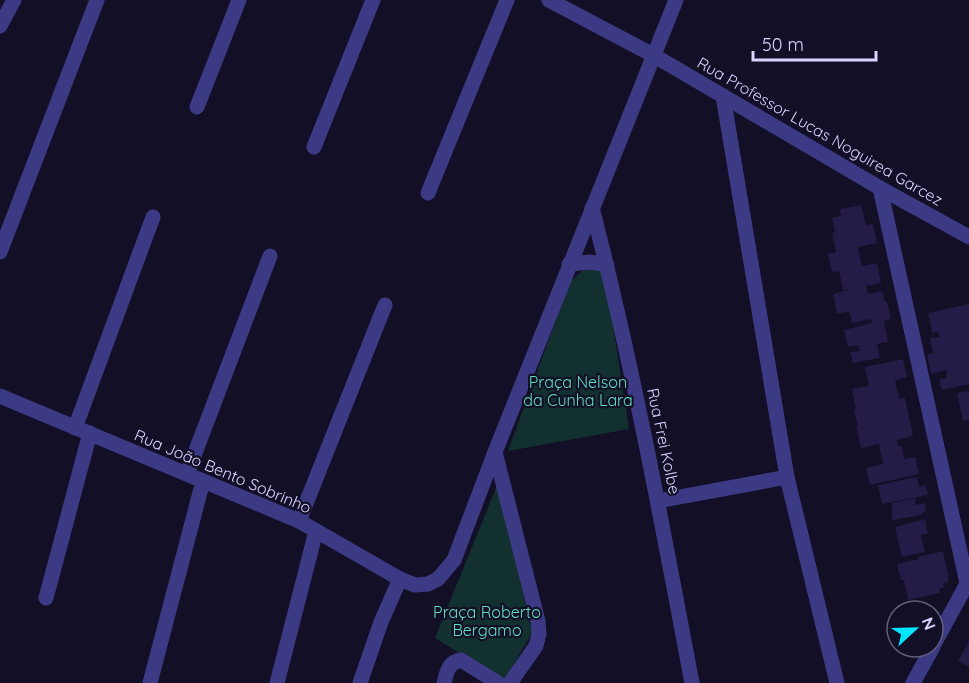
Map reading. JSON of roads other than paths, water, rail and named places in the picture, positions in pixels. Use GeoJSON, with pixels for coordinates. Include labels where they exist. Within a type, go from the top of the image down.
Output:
{"type":"FeatureCollection","features":[{"type":"Feature","properties":{"kind":"street"},"geometry":{"type":"LineString","coordinates":[[0,26],[14,0]]}},
{"type":"Feature","properties":{"kind":"street"},"geometry":{"type":"LineString","coordinates":[[0,252],[97,0]]}},
{"type":"Feature","properties":{"kind":"street"},"geometry":{"type":"LineString","coordinates":[[197,107],[239,0]]}},
{"type":"Feature","properties":{"kind":"street"},"geometry":{"type":"LineString","coordinates":[[314,147],[373,0]]}},
{"type":"Feature","properties":{"kind":"street"},"geometry":{"type":"LineString","coordinates":[[428,193],[507,0]]}},
{"type":"Feature","properties":{"kind":"street","name":"Rua Professor Lucas Noguirea Garcez"},"geometry":{"type":"LineString","coordinates":[[549,0],[653,55],[880,188],[969,237]]}},
{"type":"Feature","properties":{"kind":"street"},"geometry":{"type":"LineString","coordinates":[[513,680],[536,646],[539,627],[495,452],[676,0]]}},
{"type":"Feature","properties":{"kind":"street"},"geometry":{"type":"LineString","coordinates":[[723,96],[787,477],[837,683]]}},
{"type":"Feature","properties":{"kind":"street"},"geometry":{"type":"LineString","coordinates":[[880,188],[968,582],[945,625]]}},
{"type":"Feature","properties":{"kind":"street","name":"Rua Frei Kolbe"},"geometry":{"type":"LineString","coordinates":[[592,208],[607,265],[658,501],[692,683]]}},
{"type":"Feature","properties":{"kind":"street"},"geometry":{"type":"LineString","coordinates":[[75,428],[153,217]]}},
{"type":"Feature","properties":{"kind":"street"},"geometry":{"type":"LineString","coordinates":[[187,474],[270,256]]}},
{"type":"Feature","properties":{"kind":"street"},"geometry":{"type":"LineString","coordinates":[[569,264],[591,262],[607,265]]}},
{"type":"Feature","properties":{"kind":"street"},"geometry":{"type":"LineString","coordinates":[[299,521],[385,305]]}},
{"type":"Feature","properties":{"kind":"street","name":"Rua João Bento Sobrinho"},"geometry":{"type":"LineString","coordinates":[[0,396],[299,521],[400,579],[415,585],[428,584],[438,579],[454,560],[495,452]]}},
{"type":"Feature","properties":{"kind":"street"},"geometry":{"type":"LineString","coordinates":[[46,598],[90,433]]}},
{"type":"Feature","properties":{"kind":"street"},"geometry":{"type":"LineString","coordinates":[[658,501],[787,477]]}},
{"type":"Feature","properties":{"kind":"street"},"geometry":{"type":"LineString","coordinates":[[150,683],[203,481]]}},
{"type":"Feature","properties":{"kind":"street"},"geometry":{"type":"LineString","coordinates":[[276,683],[316,531]]}},
{"type":"Feature","properties":{"kind":"street"},"geometry":{"type":"LineString","coordinates":[[360,683],[381,622],[400,579]]}},
{"type":"Feature","properties":{"kind":"street"},"geometry":{"type":"LineString","coordinates":[[913,683],[926,659]]}},
{"type":"Feature","properties":{"kind":"street"},"geometry":{"type":"LineString","coordinates":[[446,676],[450,664],[461,660],[498,683]]}},
{"type":"Feature","properties":{"kind":"park label","name":"Praça Nelson da Cunha Lara"},"geometry":{"type":"Point","coordinates":[578,391]}},
{"type":"Feature","properties":{"kind":"park label","name":"Praça Roberto Bergamo"},"geometry":{"type":"Point","coordinates":[487,621]}}]}
